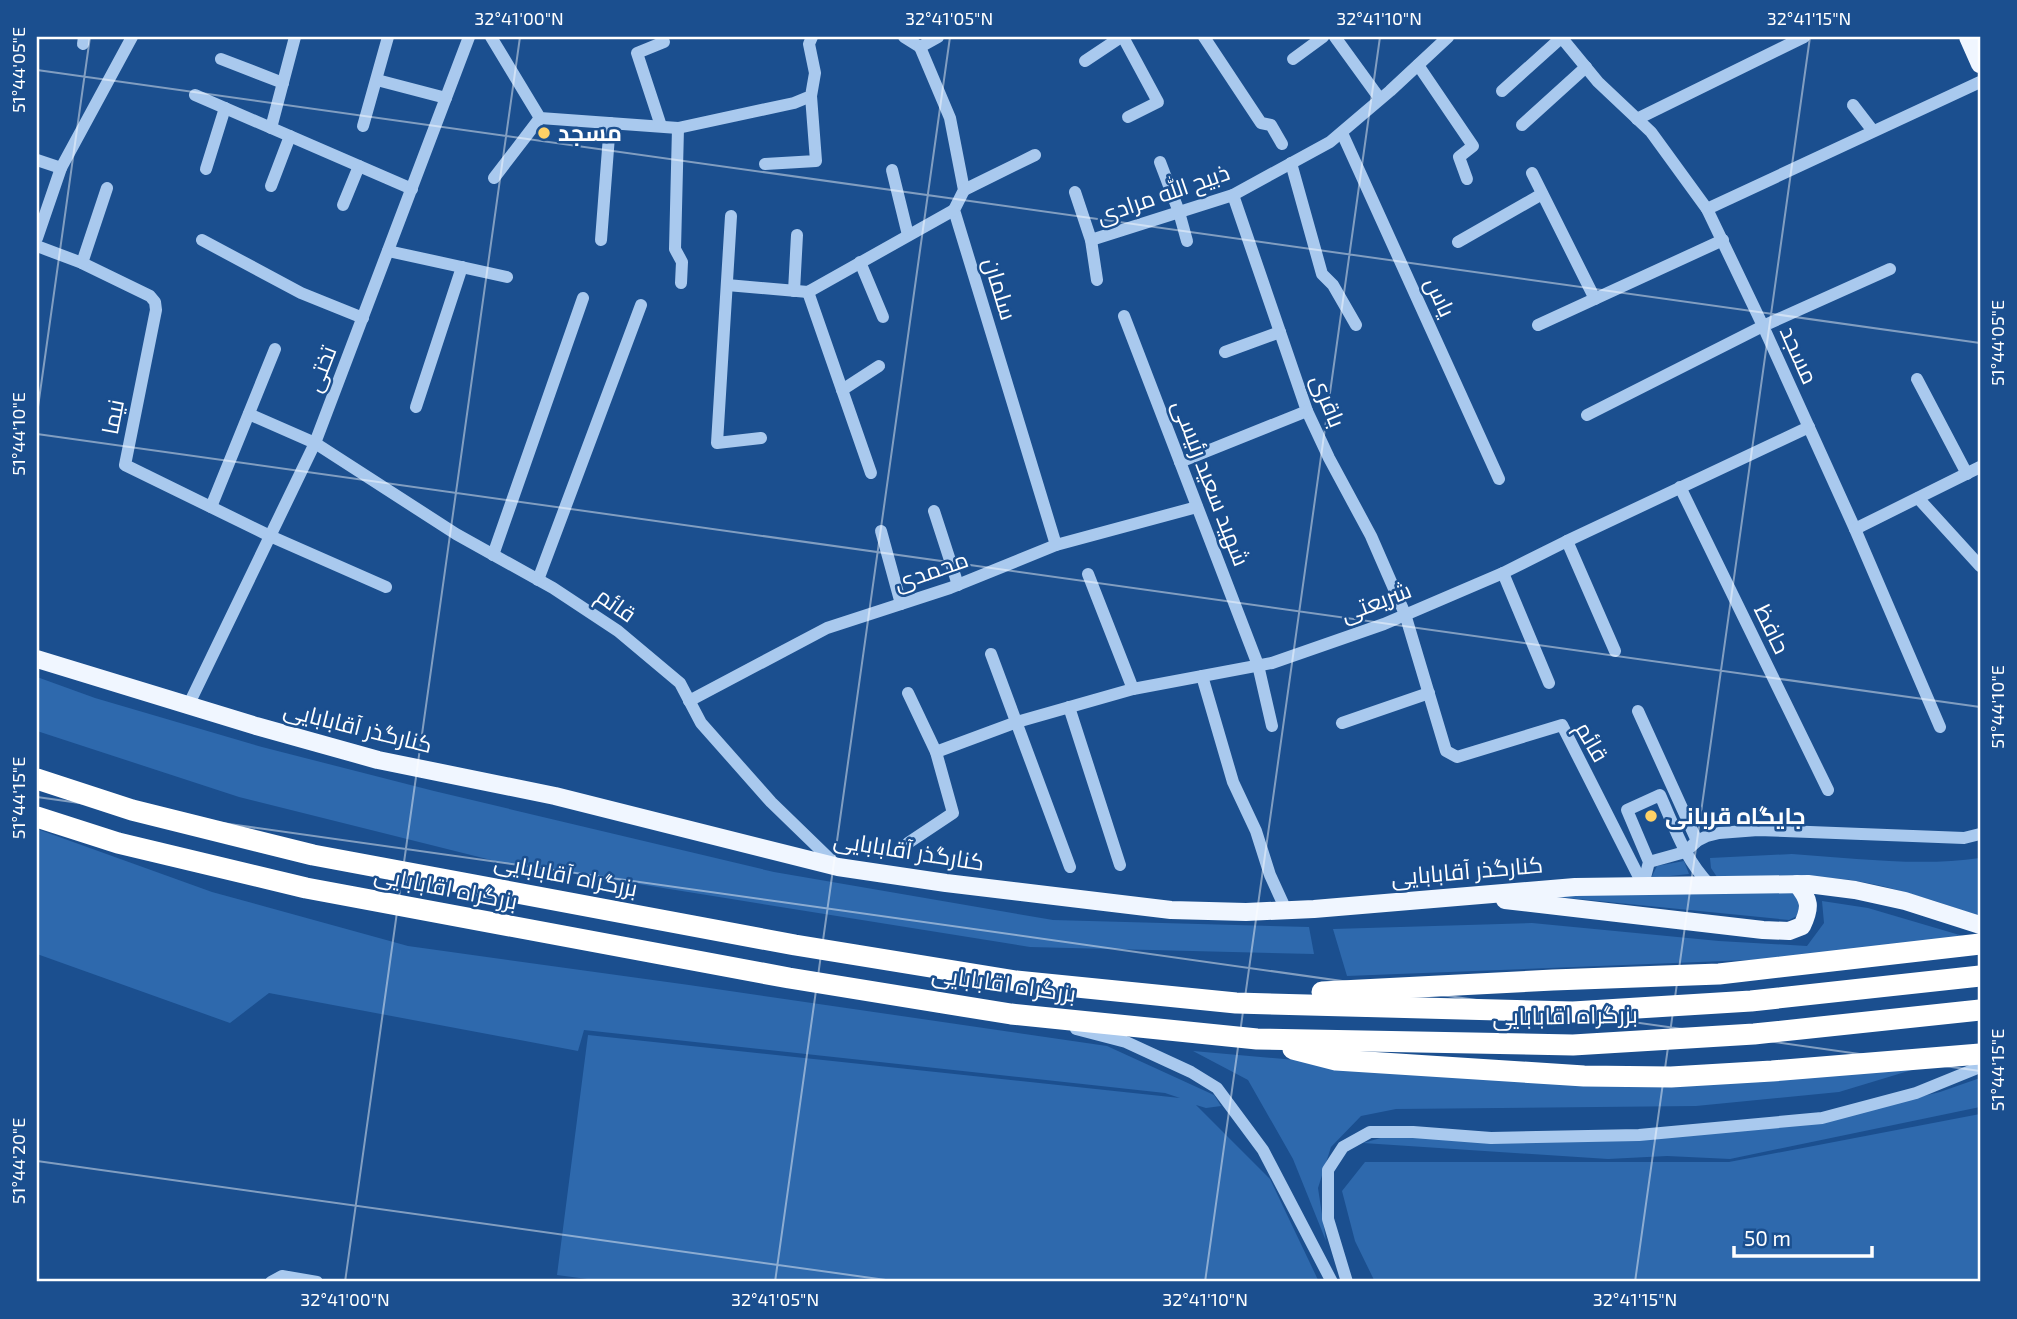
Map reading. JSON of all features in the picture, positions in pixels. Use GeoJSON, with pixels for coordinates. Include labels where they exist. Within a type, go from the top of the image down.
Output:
{"type":"FeatureCollection","features":[{"type":"Feature","properties":{"kind":"highway","name":"بزرگراه آقابابایی"},"geometry":{"type":"LineString","coordinates":[[37,779],[132,810],[313,855],[795,945],[1016,981],[1093,988]]}},
{"type":"Feature","properties":{"kind":"highway","name":"بزرگراه اقابابایی"},"geometry":{"type":"LineString","coordinates":[[37,817],[118,843],[306,888],[789,978],[1022,1015],[1257,1040],[1573,1045],[1754,1034],[1980,1010]]}},
{"type":"Feature","properties":{"kind":"highway"},"geometry":{"type":"LineString","coordinates":[[1093,988],[1323,992],[1719,974],[1980,944]]}},
{"type":"Feature","properties":{"kind":"highway","name":"بزرگراه اقابابایی"},"geometry":{"type":"LineString","coordinates":[[1093,988],[1236,1003],[1573,1012],[1751,1001],[1980,976]]}},
{"type":"Feature","properties":{"kind":"highway"},"geometry":{"type":"LineString","coordinates":[[1257,1040],[1336,1060],[1584,1076],[1684,1077],[1980,1054]]}},
{"type":"Feature","properties":{"kind":"main road"},"geometry":{"type":"LineString","coordinates":[[1968,37],[1980,64]]}},
{"type":"Feature","properties":{"kind":"main road","name":"کنارگذر آقابابایی"},"geometry":{"type":"LineString","coordinates":[[37,659],[188,706],[378,760],[555,796],[838,867],[946,883],[1171,910],[1246,912],[1576,887],[1808,884],[1855,890],[1905,901],[1980,925]]}},
{"type":"Feature","properties":{"kind":"main road"},"geometry":{"type":"LineString","coordinates":[[1467,895],[1590,911],[1789,931],[1802,926],[1809,911],[1807,896],[1797,884]]}},
{"type":"Feature","properties":{"kind":"street"},"geometry":{"type":"LineString","coordinates":[[37,238],[61,167],[132,37]]}},
{"type":"Feature","properties":{"kind":"street"},"geometry":{"type":"LineString","coordinates":[[271,128],[295,37]]}},
{"type":"Feature","properties":{"kind":"street"},"geometry":{"type":"LineString","coordinates":[[363,126],[388,37]]}},
{"type":"Feature","properties":{"kind":"street","name":"تختی"},"geometry":{"type":"LineString","coordinates":[[188,706],[315,443],[470,37]]}},
{"type":"Feature","properties":{"kind":"street"},"geometry":{"type":"LineString","coordinates":[[491,37],[540,118]]}},
{"type":"Feature","properties":{"kind":"street"},"geometry":{"type":"LineString","coordinates":[[765,164],[816,161],[811,96],[814,73],[809,44],[812,37]]}},
{"type":"Feature","properties":{"kind":"street"},"geometry":{"type":"LineString","coordinates":[[904,37],[920,47],[950,118],[964,190]]}},
{"type":"Feature","properties":{"kind":"street"},"geometry":{"type":"LineString","coordinates":[[920,47],[938,37]]}},
{"type":"Feature","properties":{"kind":"street"},"geometry":{"type":"LineString","coordinates":[[1085,61],[1122,37],[1158,102],[1128,117]]}},
{"type":"Feature","properties":{"kind":"street"},"geometry":{"type":"LineString","coordinates":[[1204,37],[1261,122],[1271,125],[1282,144]]}},
{"type":"Feature","properties":{"kind":"street"},"geometry":{"type":"LineString","coordinates":[[1293,59],[1323,37]]}},
{"type":"Feature","properties":{"kind":"street"},"geometry":{"type":"LineString","coordinates":[[1335,37],[1380,99]]}},
{"type":"Feature","properties":{"kind":"street","name":"ذبیح الله مرادی"},"geometry":{"type":"LineString","coordinates":[[1091,240],[1233,195],[1330,142],[1448,37]]}},
{"type":"Feature","properties":{"kind":"street"},"geometry":{"type":"LineString","coordinates":[[1502,91],[1561,37]]}},
{"type":"Feature","properties":{"kind":"street","name":"مسجد"},"geometry":{"type":"LineString","coordinates":[[1561,37],[1598,82],[1651,132],[1707,209],[1855,529],[1940,727]]}},
{"type":"Feature","properties":{"kind":"street"},"geometry":{"type":"LineString","coordinates":[[1637,118],[1804,37]]}},
{"type":"Feature","properties":{"kind":"street"},"geometry":{"type":"LineString","coordinates":[[661,126],[637,53],[664,41]]}},
{"type":"Feature","properties":{"kind":"street"},"geometry":{"type":"LineString","coordinates":[[221,59],[283,83]]}},
{"type":"Feature","properties":{"kind":"street"},"geometry":{"type":"LineString","coordinates":[[1418,65],[1473,146],[1459,157],[1467,179]]}},
{"type":"Feature","properties":{"kind":"street"},"geometry":{"type":"LineString","coordinates":[[1522,125],[1586,67]]}},
{"type":"Feature","properties":{"kind":"street"},"geometry":{"type":"LineString","coordinates":[[377,80],[446,98]]}},
{"type":"Feature","properties":{"kind":"street"},"geometry":{"type":"LineString","coordinates":[[1707,209],[1980,82]]}},
{"type":"Feature","properties":{"kind":"street"},"geometry":{"type":"LineString","coordinates":[[195,95],[412,188]]}},
{"type":"Feature","properties":{"kind":"street"},"geometry":{"type":"LineString","coordinates":[[540,118],[678,128],[793,103],[811,96]]}},
{"type":"Feature","properties":{"kind":"street"},"geometry":{"type":"LineString","coordinates":[[1853,105],[1873,131]]}},
{"type":"Feature","properties":{"kind":"street"},"geometry":{"type":"LineString","coordinates":[[206,169],[225,107]]}},
{"type":"Feature","properties":{"kind":"street"},"geometry":{"type":"LineString","coordinates":[[494,178],[540,118]]}},
{"type":"Feature","properties":{"kind":"street"},"geometry":{"type":"LineString","coordinates":[[601,240],[610,123]]}},
{"type":"Feature","properties":{"kind":"street"},"geometry":{"type":"LineString","coordinates":[[678,128],[675,249],[682,262],[681,284]]}},
{"type":"Feature","properties":{"kind":"street","name":"یاس"},"geometry":{"type":"LineString","coordinates":[[1342,133],[1499,479]]}},
{"type":"Feature","properties":{"kind":"street"},"geometry":{"type":"LineString","coordinates":[[271,186],[290,136]]}},
{"type":"Feature","properties":{"kind":"street"},"geometry":{"type":"LineString","coordinates":[[727,285],[808,292],[954,209],[964,190],[1035,155]]}},
{"type":"Feature","properties":{"kind":"street"},"geometry":{"type":"LineString","coordinates":[[37,160],[61,167]]}},
{"type":"Feature","properties":{"kind":"street"},"geometry":{"type":"LineString","coordinates":[[1160,162],[1180,212],[1187,241]]}},
{"type":"Feature","properties":{"kind":"street"},"geometry":{"type":"LineString","coordinates":[[1291,163],[1322,274],[1333,285],[1356,326]]}},
{"type":"Feature","properties":{"kind":"street"},"geometry":{"type":"LineString","coordinates":[[343,205],[359,166]]}},
{"type":"Feature","properties":{"kind":"street"},"geometry":{"type":"LineString","coordinates":[[892,170],[908,235]]}},
{"type":"Feature","properties":{"kind":"street"},"geometry":{"type":"LineString","coordinates":[[1532,173],[1595,299]]}},
{"type":"Feature","properties":{"kind":"street"},"geometry":{"type":"LineString","coordinates":[[37,246],[82,263],[107,188]]}},
{"type":"Feature","properties":{"kind":"street"},"geometry":{"type":"LineString","coordinates":[[1075,192],[1091,240],[1097,280]]}},
{"type":"Feature","properties":{"kind":"street"},"geometry":{"type":"LineString","coordinates":[[1458,242],[1542,194]]}},
{"type":"Feature","properties":{"kind":"street","name":"باقری"},"geometry":{"type":"LineString","coordinates":[[1233,195],[1307,411],[1371,536],[1405,614],[1446,751]]}},
{"type":"Feature","properties":{"kind":"street","name":"سلمان"},"geometry":{"type":"LineString","coordinates":[[954,209],[1056,545]]}},
{"type":"Feature","properties":{"kind":"street"},"geometry":{"type":"LineString","coordinates":[[731,216],[717,443],[761,438]]}},
{"type":"Feature","properties":{"kind":"street"},"geometry":{"type":"LineString","coordinates":[[794,291],[797,235]]}},
{"type":"Feature","properties":{"kind":"street"},"geometry":{"type":"LineString","coordinates":[[202,240],[301,293],[363,317]]}},
{"type":"Feature","properties":{"kind":"street"},"geometry":{"type":"LineString","coordinates":[[1538,325],[1723,240]]}},
{"type":"Feature","properties":{"kind":"street"},"geometry":{"type":"LineString","coordinates":[[388,251],[507,277]]}},
{"type":"Feature","properties":{"kind":"street"},"geometry":{"type":"LineString","coordinates":[[860,262],[883,317]]}},
{"type":"Feature","properties":{"kind":"street","name":"نیما"},"geometry":{"type":"LineString","coordinates":[[82,263],[150,296],[155,302],[156,310],[125,465],[270,536],[386,587]]}},
{"type":"Feature","properties":{"kind":"street"},"geometry":{"type":"LineString","coordinates":[[416,407],[462,267]]}},
{"type":"Feature","properties":{"kind":"street"},"geometry":{"type":"LineString","coordinates":[[1587,415],[1763,326],[1890,269]]}},
{"type":"Feature","properties":{"kind":"street"},"geometry":{"type":"LineString","coordinates":[[808,292],[871,474]]}},
{"type":"Feature","properties":{"kind":"street"},"geometry":{"type":"LineString","coordinates":[[493,555],[583,298]]}},
{"type":"Feature","properties":{"kind":"street"},"geometry":{"type":"LineString","coordinates":[[538,580],[641,304]]}},
{"type":"Feature","properties":{"kind":"street","name":"شهید سعید رئیسی"},"geometry":{"type":"LineString","coordinates":[[1124,316],[1258,665],[1272,726]]}},
{"type":"Feature","properties":{"kind":"street"},"geometry":{"type":"LineString","coordinates":[[1225,352],[1280,332]]}},
{"type":"Feature","properties":{"kind":"street"},"geometry":{"type":"LineString","coordinates":[[211,507],[275,349]]}},
{"type":"Feature","properties":{"kind":"street"},"geometry":{"type":"LineString","coordinates":[[842,390],[879,366]]}},
{"type":"Feature","properties":{"kind":"street"},"geometry":{"type":"LineString","coordinates":[[1917,379],[1967,474]]}},
{"type":"Feature","properties":{"kind":"street"},"geometry":{"type":"LineString","coordinates":[[1180,462],[1307,411]]}},
{"type":"Feature","properties":{"kind":"street","name":"قائم"},"geometry":{"type":"LineString","coordinates":[[249,414],[315,443],[456,534],[538,580],[618,631],[680,683],[701,723],[771,802],[838,867]]}},
{"type":"Feature","properties":{"kind":"street","name":"شریعتی"},"geometry":{"type":"LineString","coordinates":[[936,752],[1017,722],[1133,689],[1272,663],[1384,624],[1503,573],[1809,427]]}},
{"type":"Feature","properties":{"kind":"street"},"geometry":{"type":"LineString","coordinates":[[1855,529],[1980,467]]}},
{"type":"Feature","properties":{"kind":"street","name":"حافظ"},"geometry":{"type":"LineString","coordinates":[[1680,487],[1828,790]]}},
{"type":"Feature","properties":{"kind":"street"},"geometry":{"type":"LineString","coordinates":[[1918,498],[1980,566]]}},
{"type":"Feature","properties":{"kind":"street","name":"محمدی"},"geometry":{"type":"LineString","coordinates":[[689,701],[827,628],[958,585],[1056,545],[1197,507]]}},
{"type":"Feature","properties":{"kind":"street"},"geometry":{"type":"LineString","coordinates":[[934,511],[958,585]]}},
{"type":"Feature","properties":{"kind":"street"},"geometry":{"type":"LineString","coordinates":[[881,531],[901,604]]}},
{"type":"Feature","properties":{"kind":"street"},"geometry":{"type":"LineString","coordinates":[[1567,541],[1615,651]]}},
{"type":"Feature","properties":{"kind":"street"},"geometry":{"type":"LineString","coordinates":[[1503,573],[1549,683]]}},
{"type":"Feature","properties":{"kind":"street"},"geometry":{"type":"LineString","coordinates":[[1088,574],[1133,689]]}},
{"type":"Feature","properties":{"kind":"street"},"geometry":{"type":"LineString","coordinates":[[991,654],[1070,867]]}},
{"type":"Feature","properties":{"kind":"street"},"geometry":{"type":"LineString","coordinates":[[1202,676],[1233,782],[1256,831],[1269,875],[1286,910]]}},
{"type":"Feature","properties":{"kind":"street"},"geometry":{"type":"LineString","coordinates":[[908,693],[936,752],[953,813],[908,843]]}},
{"type":"Feature","properties":{"kind":"street"},"geometry":{"type":"LineString","coordinates":[[1342,723],[1429,693]]}},
{"type":"Feature","properties":{"kind":"street"},"geometry":{"type":"LineString","coordinates":[[1069,707],[1121,865]]}},
{"type":"Feature","properties":{"kind":"street"},"geometry":{"type":"LineString","coordinates":[[1638,711],[1698,841]]}},
{"type":"Feature","properties":{"kind":"street","name":"قائم"},"geometry":{"type":"LineString","coordinates":[[1446,751],[1457,757],[1562,725],[1643,885]]}},
{"type":"Feature","properties":{"kind":"street"},"geometry":{"type":"LineString","coordinates":[[1643,885],[1649,862],[1627,810],[1660,795],[1696,872],[1710,885]]}},
{"type":"Feature","properties":{"kind":"street"},"geometry":{"type":"LineString","coordinates":[[1649,862],[1685,852],[1698,841],[1719,833],[1758,830],[1964,838],[1980,834]]}},
{"type":"Feature","properties":{"kind":"street"},"geometry":{"type":"LineString","coordinates":[[1022,1015],[1126,1042],[1191,1072],[1217,1088],[1263,1150],[1332,1282]]}},
{"type":"Feature","properties":{"kind":"street"},"geometry":{"type":"LineString","coordinates":[[1347,1282],[1328,1219],[1328,1170],[1343,1147],[1370,1132],[1413,1132],[1491,1138],[1639,1135],[1822,1118],[1916,1093],[1980,1067]]}},
{"type":"Feature","properties":{"kind":"street"},"geometry":{"type":"LineString","coordinates":[[271,1282],[282,1276],[317,1282]]}},
{"type":"Feature","properties":{"kind":"shaded area"},"geometry":{"type":"Polygon","coordinates":[[[37,677],[95,698],[262,747],[774,872],[1053,920],[1309,927],[1314,954],[1030,947],[495,861],[239,797],[37,731],[37,677]]]}},
{"type":"Feature","properties":{"kind":"shaded area"},"geometry":{"type":"Polygon","coordinates":[[[37,829],[212,892],[408,946],[1107,1046],[1214,1095],[1221,1106],[1206,1108],[1196,1105],[1270,1179],[1319,1282],[610,1282],[557,1275],[588,1035],[1180,1098],[1165,1093],[584,1030],[578,1051],[269,993],[230,1023],[37,954],[37,829]]]}},
{"type":"Feature","properties":{"kind":"shaded area"},"geometry":{"type":"Polygon","coordinates":[[[1792,854],[1910,862],[1980,858],[1980,916],[1900,891],[1851,880],[1801,876],[1717,877],[1711,868],[1710,858],[1792,854]]]}},
{"type":"Feature","properties":{"kind":"shaded area"},"geometry":{"type":"Polygon","coordinates":[[[1684,861],[1689,874],[1651,878],[1657,866],[1684,861]]]}},
{"type":"Feature","properties":{"kind":"shaded area"},"geometry":{"type":"Polygon","coordinates":[[[1784,891],[1798,894],[1799,915],[1789,920],[1548,896],[1784,891]]]}},
{"type":"Feature","properties":{"kind":"shaded area"},"geometry":{"type":"Polygon","coordinates":[[[1822,901],[1868,908],[1963,936],[1802,958],[1347,976],[1333,929],[1532,923],[1719,941],[1807,946],[1824,923],[1822,901]]]}},
{"type":"Feature","properties":{"kind":"shaded area"},"geometry":{"type":"Polygon","coordinates":[[[1193,1051],[1480,1076],[1925,1066],[1839,1092],[1696,1106],[1396,1109],[1361,1116],[1331,1147],[1318,1188],[1326,1241],[1293,1159],[1248,1080],[1193,1051]]]}},
{"type":"Feature","properties":{"kind":"shaded area"},"geometry":{"type":"Polygon","coordinates":[[[1980,1078],[1980,1107],[1730,1159],[1667,1156],[1608,1159],[1363,1143],[1391,1135],[1546,1141],[1810,1123],[1940,1092],[1980,1078]]]}},
{"type":"Feature","properties":{"kind":"shaded area"},"geometry":{"type":"Polygon","coordinates":[[[1980,1114],[1980,1282],[1375,1282],[1355,1241],[1342,1191],[1365,1162],[1729,1162],[1980,1114]]]}},
{"type":"Feature","properties":{"kind":"place","name":"مسجد"},"geometry":{"type":"Point","coordinates":[544,133]}},
{"type":"Feature","properties":{"kind":"place","name":"جایگاه قربانی"},"geometry":{"type":"Point","coordinates":[1651,816]}}]}
